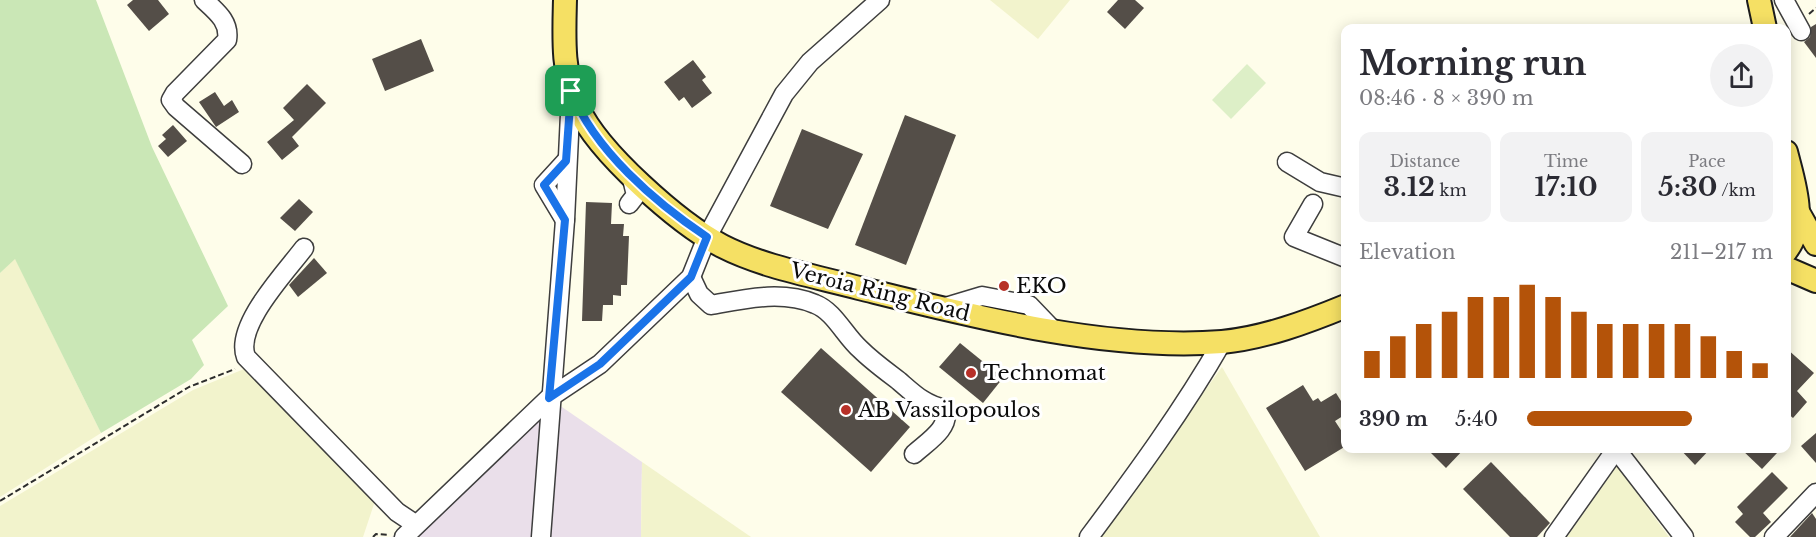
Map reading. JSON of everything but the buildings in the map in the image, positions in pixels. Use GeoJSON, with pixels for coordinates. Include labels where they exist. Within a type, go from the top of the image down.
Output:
{"type":"FeatureCollection","features":[{"type":"Feature","properties":{"kind":"main road","name":"Verοia Ring Road"},"geometry":{"type":"LineString","coordinates":[[565,0],[563,44],[571,91],[586,122],[631,175],[661,204],[722,246],[788,270],[942,308],[1111,339],[1222,342],[1251,337],[1309,321],[1341,308]]}},
{"type":"Feature","properties":{"kind":"main road"},"geometry":{"type":"LineString","coordinates":[[1759,0],[1764,24]]}},
{"type":"Feature","properties":{"kind":"main road"},"geometry":{"type":"LineString","coordinates":[[1791,178],[1798,212],[1796,233],[1791,242]]}},
{"type":"Feature","properties":{"kind":"main road"},"geometry":{"type":"LineString","coordinates":[[1798,212],[1816,244]]}},
{"type":"Feature","properties":{"kind":"main road"},"geometry":{"type":"LineString","coordinates":[[1791,270],[1816,281]]}},
{"type":"Feature","properties":{"kind":"street"},"geometry":{"type":"LineString","coordinates":[[204,0],[222,17],[229,30],[227,40],[175,93],[171,100],[176,107],[242,164]]}},
{"type":"Feature","properties":{"kind":"street"},"geometry":{"type":"LineString","coordinates":[[304,248],[260,306],[246,333],[243,348],[252,362],[397,512],[409,530],[549,398],[600,364],[691,277],[707,237],[784,94],[810,62],[880,0]]}},
{"type":"Feature","properties":{"kind":"street"},"geometry":{"type":"LineString","coordinates":[[1784,0],[1801,31]]}},
{"type":"Feature","properties":{"kind":"street"},"geometry":{"type":"LineString","coordinates":[[541,537],[549,398],[565,220],[571,91]]}},
{"type":"Feature","properties":{"kind":"street"},"geometry":{"type":"LineString","coordinates":[[1287,162],[1320,182],[1341,187]]}},
{"type":"Feature","properties":{"kind":"street"},"geometry":{"type":"LineString","coordinates":[[629,204],[636,195],[631,175]]}},
{"type":"Feature","properties":{"kind":"street"},"geometry":{"type":"LineString","coordinates":[[1313,204],[1294,237],[1341,256]]}},
{"type":"Feature","properties":{"kind":"street"},"geometry":{"type":"LineString","coordinates":[[691,277],[699,294],[711,305],[754,297],[785,298],[815,304],[828,312],[860,350],[919,399],[933,407],[945,409],[947,416],[943,427],[914,454]]}},
{"type":"Feature","properties":{"kind":"street"},"geometry":{"type":"LineString","coordinates":[[1089,537],[1149,455],[1222,342]]}},
{"type":"Feature","properties":{"kind":"street"},"geometry":{"type":"LineString","coordinates":[[1554,537],[1613,453]]}},
{"type":"Feature","properties":{"kind":"street"},"geometry":{"type":"LineString","coordinates":[[1619,453],[1684,537]]}},
{"type":"Feature","properties":{"kind":"street"},"geometry":{"type":"LineString","coordinates":[[1774,537],[1816,493]]}},
{"type":"Feature","properties":{"kind":"path"},"geometry":{"type":"LineString","coordinates":[[0,501],[189,387],[252,362]]}},
{"type":"Feature","properties":{"kind":"shaded area"},"geometry":{"type":"Polygon","coordinates":[[[543,394],[642,462],[641,537],[392,537],[543,394]]]}},
{"type":"Feature","properties":{"kind":"green space"},"geometry":{"type":"Polygon","coordinates":[[[0,0],[96,0],[152,147],[228,306],[192,340],[204,365],[191,379],[101,433],[15,259],[0,273],[0,0]]]}},
{"type":"Feature","properties":{"kind":"green space"},"geometry":{"type":"Polygon","coordinates":[[[990,0],[1070,0],[1038,39],[990,0]]]}},
{"type":"Feature","properties":{"kind":"green space"},"geometry":{"type":"Polygon","coordinates":[[[1247,64],[1266,83],[1231,119],[1212,100],[1247,64]]]}},
{"type":"Feature","properties":{"kind":"green space"},"geometry":{"type":"Polygon","coordinates":[[[15,258],[101,433],[0,497],[0,273],[15,258]]]}},
{"type":"Feature","properties":{"kind":"green space"},"geometry":{"type":"Polygon","coordinates":[[[249,367],[375,501],[363,537],[0,537],[0,506],[193,390],[249,367]]]}},
{"type":"Feature","properties":{"kind":"green space"},"geometry":{"type":"Polygon","coordinates":[[[1222,367],[1320,537],[1098,537],[1222,367]]]}},
{"type":"Feature","properties":{"kind":"green space"},"geometry":{"type":"Polygon","coordinates":[[[642,462],[751,537],[641,537],[642,462]]]}},
{"type":"Feature","properties":{"kind":"green space"},"geometry":{"type":"Polygon","coordinates":[[[1617,466],[1669,537],[1567,537],[1617,466]]]}},
{"type":"Feature","properties":{"kind":"place","name":"EKO"},"geometry":{"type":"Point","coordinates":[1004,286]}},
{"type":"Feature","properties":{"kind":"place","name":"Technomat"},"geometry":{"type":"Point","coordinates":[971,373]}},
{"type":"Feature","properties":{"kind":"place","name":"AB Vassilopoulos"},"geometry":{"type":"Point","coordinates":[846,410]}},
{"type":"Feature","properties":{"kind":"route"},"geometry":{"type":"LineString","coordinates":[[571,91],[586,122],[631,175],[661,204],[707,237],[691,277],[600,364],[549,398],[565,220],[544,185],[566,161],[571,91]]}}]}
